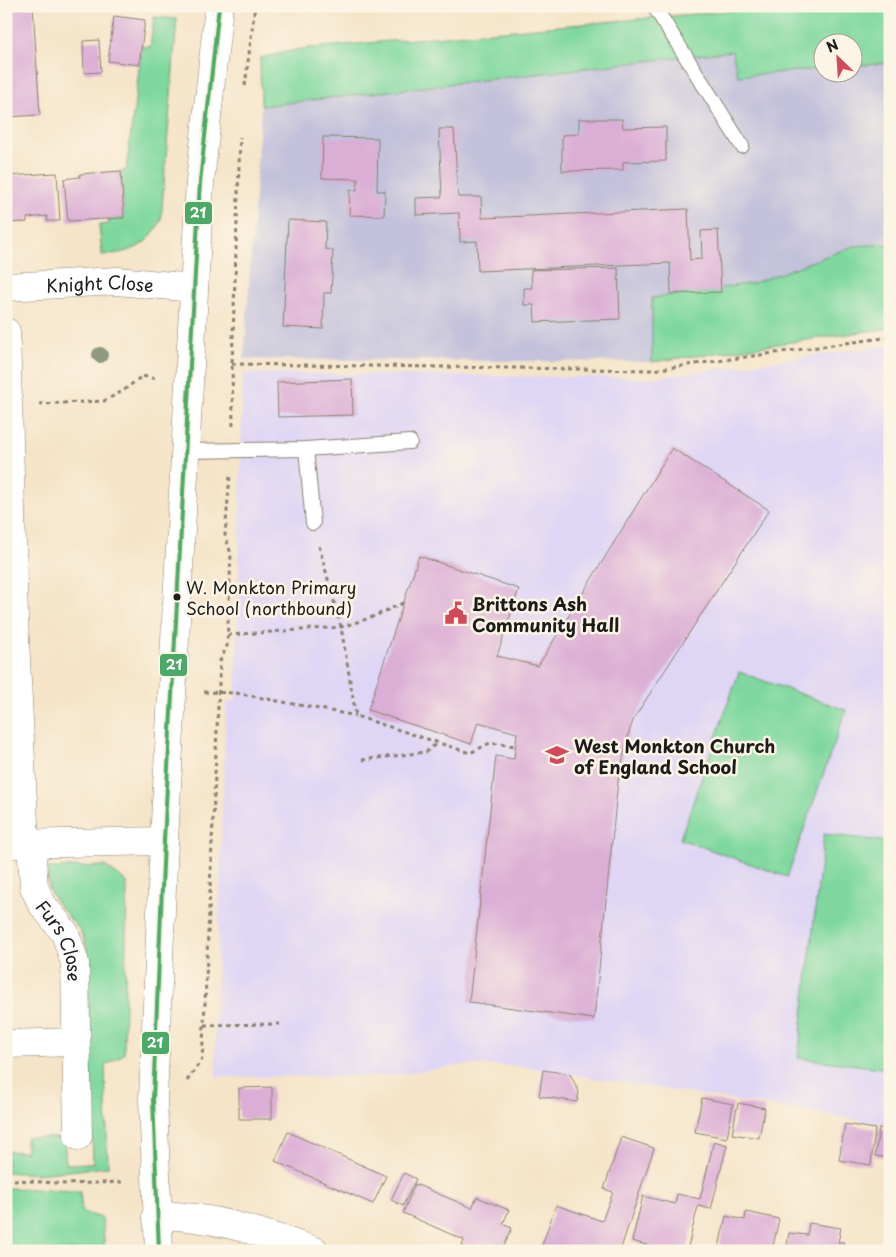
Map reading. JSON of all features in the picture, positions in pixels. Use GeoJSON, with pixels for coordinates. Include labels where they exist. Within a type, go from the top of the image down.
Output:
{"type":"FeatureCollection","features":[{"type":"Feature","properties":{"kind":"street"},"geometry":{"type":"LineString","coordinates":[[159,1251],[156,1216],[153,1099],[164,841],[200,182],[219,6]]}},
{"type":"Feature","properties":{"kind":"street","name":"Knight Close"},"geometry":{"type":"LineString","coordinates":[[6,287],[117,281],[194,288]]}},
{"type":"Feature","properties":{"kind":"street","name":"Furs Close"},"geometry":{"type":"LineString","coordinates":[[6,332],[21,843],[34,887],[42,904],[65,933],[75,963],[78,1136]]}},
{"type":"Feature","properties":{"kind":"street"},"geometry":{"type":"LineString","coordinates":[[21,843],[164,841]]}},
{"type":"Feature","properties":{"kind":"street"},"geometry":{"type":"LineString","coordinates":[[6,1044],[76,1042]]}},
{"type":"Feature","properties":{"kind":"street"},"geometry":{"type":"LineString","coordinates":[[156,1216],[179,1215],[258,1231],[315,1251]]}},
{"type":"Feature","properties":{"kind":"lane"},"geometry":{"type":"LineString","coordinates":[[654,6],[742,146]]}},
{"type":"Feature","properties":{"kind":"lane"},"geometry":{"type":"LineString","coordinates":[[184,451],[306,449],[410,442]]}},
{"type":"Feature","properties":{"kind":"lane"},"geometry":{"type":"LineString","coordinates":[[306,449],[313,523]]}},
{"type":"Feature","properties":{"kind":"path"},"geometry":{"type":"LineString","coordinates":[[244,96],[255,6]]}},
{"type":"Feature","properties":{"kind":"path"},"geometry":{"type":"LineString","coordinates":[[153,1099],[182,1098],[184,1085],[202,1059],[220,661],[227,646],[228,635],[231,554],[225,535],[231,450],[240,134]]}},
{"type":"Feature","properties":{"kind":"path"},"geometry":{"type":"LineString","coordinates":[[232,364],[652,370],[890,337]]}},
{"type":"Feature","properties":{"kind":"path"},"geometry":{"type":"LineString","coordinates":[[8,406],[104,401],[123,391],[142,376],[188,384]]}},
{"type":"Feature","properties":{"kind":"path"},"geometry":{"type":"LineString","coordinates":[[313,523],[341,627],[356,716]]}},
{"type":"Feature","properties":{"kind":"path"},"geometry":{"type":"LineString","coordinates":[[228,635],[341,627],[370,618],[403,603]]}},
{"type":"Feature","properties":{"kind":"path"},"geometry":{"type":"LineString","coordinates":[[172,690],[236,693],[356,716],[470,753],[490,743],[516,746]]}},
{"type":"Feature","properties":{"kind":"path"},"geometry":{"type":"LineString","coordinates":[[362,760],[426,752],[437,742]]}},
{"type":"Feature","properties":{"kind":"path"},"geometry":{"type":"LineString","coordinates":[[204,1025],[281,1024]]}},
{"type":"Feature","properties":{"kind":"path"},"geometry":{"type":"LineString","coordinates":[[6,1179],[66,1184],[124,1184],[124,1174]]}},
{"type":"Feature","properties":{"kind":"shaded area"},"geometry":{"type":"Polygon","coordinates":[[[732,51],[738,76],[814,70],[814,82],[864,82],[864,65],[890,63],[890,244],[854,246],[754,283],[652,298],[652,362],[244,359],[261,106],[732,51]]]}},
{"type":"Feature","properties":{"kind":"shaded area","name":"West Monkton Church of England School"},"geometry":{"type":"Polygon","coordinates":[[[890,345],[890,1125],[519,1066],[464,1065],[385,1076],[216,1077],[215,1025],[226,701],[236,701],[243,373],[652,378],[890,345]]]}},
{"type":"Feature","properties":{"kind":"green space"},"geometry":{"type":"Polygon","coordinates":[[[750,6],[890,6],[890,63],[864,65],[864,32],[814,32],[814,70],[738,76],[732,51],[261,106],[260,58],[300,49],[750,9],[750,6]]]}},
{"type":"Feature","properties":{"kind":"green space"},"geometry":{"type":"Polygon","coordinates":[[[154,17],[177,19],[161,220],[150,237],[138,247],[102,255],[99,225],[109,224],[109,219],[124,218],[121,171],[126,171],[142,46],[150,47],[154,17]]]}},
{"type":"Feature","properties":{"kind":"green space"},"geometry":{"type":"Polygon","coordinates":[[[890,244],[890,328],[652,362],[652,298],[754,283],[854,246],[890,244]]]}},
{"type":"Feature","properties":{"kind":"green space"},"geometry":{"type":"Polygon","coordinates":[[[739,672],[846,710],[787,877],[680,839],[739,672]]]}},
{"type":"Feature","properties":{"kind":"green space"},"geometry":{"type":"Polygon","coordinates":[[[824,834],[890,842],[890,1069],[798,1058],[824,834]]]}},
{"type":"Feature","properties":{"kind":"green space"},"geometry":{"type":"Polygon","coordinates":[[[105,866],[127,882],[124,1054],[105,1066],[108,1167],[36,1174],[6,1172],[8,1151],[26,1152],[26,1137],[64,1138],[66,1164],[93,1163],[87,948],[80,930],[58,905],[49,890],[47,868],[105,866]]]}},
{"type":"Feature","properties":{"kind":"green space"},"geometry":{"type":"Polygon","coordinates":[[[6,1188],[80,1191],[82,1212],[102,1218],[105,1251],[6,1251],[6,1188]]]}},
{"type":"Feature","properties":{"kind":"building"},"geometry":{"type":"Polygon","coordinates":[[[33,7],[40,115],[6,117],[6,9],[33,7]]]}},
{"type":"Feature","properties":{"kind":"building"},"geometry":{"type":"Polygon","coordinates":[[[114,16],[145,20],[139,65],[108,61],[114,16]]]}},
{"type":"Feature","properties":{"kind":"building"},"geometry":{"type":"Polygon","coordinates":[[[99,40],[101,72],[84,73],[83,41],[99,40]]]}},
{"type":"Feature","properties":{"kind":"building"},"geometry":{"type":"Polygon","coordinates":[[[579,119],[622,119],[623,128],[666,127],[666,161],[623,162],[623,170],[562,171],[562,135],[579,134],[579,119]]]}},
{"type":"Feature","properties":{"kind":"building"},"geometry":{"type":"Polygon","coordinates":[[[439,129],[454,129],[458,197],[481,197],[482,218],[688,209],[690,260],[702,259],[701,231],[718,230],[721,292],[671,294],[670,263],[478,271],[477,241],[460,242],[459,213],[416,215],[416,198],[442,197],[439,129]]]}},
{"type":"Feature","properties":{"kind":"building"},"geometry":{"type":"Polygon","coordinates":[[[323,137],[378,138],[377,191],[385,191],[384,216],[349,215],[350,190],[357,190],[358,179],[322,178],[323,137]]]}},
{"type":"Feature","properties":{"kind":"building"},"geometry":{"type":"Polygon","coordinates":[[[121,171],[124,218],[68,221],[64,179],[80,177],[80,174],[121,171]]]}},
{"type":"Feature","properties":{"kind":"building"},"geometry":{"type":"Polygon","coordinates":[[[57,173],[60,221],[47,221],[47,216],[27,218],[27,222],[6,223],[6,176],[57,173]]]}},
{"type":"Feature","properties":{"kind":"building"},"geometry":{"type":"Polygon","coordinates":[[[288,220],[326,222],[325,249],[333,250],[331,293],[324,293],[323,329],[283,327],[288,220]]]}},
{"type":"Feature","properties":{"kind":"building"},"geometry":{"type":"Polygon","coordinates":[[[618,268],[620,319],[535,322],[534,305],[524,305],[524,288],[532,288],[531,270],[618,268]]]}},
{"type":"Feature","properties":{"kind":"building"},"geometry":{"type":"Polygon","coordinates":[[[352,379],[353,415],[278,417],[277,382],[352,379]]]}},
{"type":"Feature","properties":{"kind":"building"},"geometry":{"type":"Polygon","coordinates":[[[672,448],[769,510],[634,718],[629,732],[618,781],[594,1019],[469,1002],[496,756],[514,759],[517,733],[478,722],[471,744],[368,710],[419,556],[519,589],[497,656],[538,666],[672,448]]]}},
{"type":"Feature","properties":{"kind":"building"},"geometry":{"type":"Polygon","coordinates":[[[543,1070],[570,1074],[579,1092],[577,1102],[539,1096],[543,1070]]]}},
{"type":"Feature","properties":{"kind":"building"},"geometry":{"type":"Polygon","coordinates":[[[272,1087],[272,1119],[239,1119],[239,1088],[272,1087]]]}},
{"type":"Feature","properties":{"kind":"building"},"geometry":{"type":"Polygon","coordinates":[[[702,1098],[733,1104],[727,1138],[695,1132],[702,1098]]]}},
{"type":"Feature","properties":{"kind":"building"},"geometry":{"type":"Polygon","coordinates":[[[738,1103],[765,1108],[759,1138],[732,1134],[738,1103]]]}},
{"type":"Feature","properties":{"kind":"building"},"geometry":{"type":"Polygon","coordinates":[[[845,1124],[875,1129],[871,1165],[839,1160],[845,1124]]]}},
{"type":"Feature","properties":{"kind":"building"},"geometry":{"type":"Polygon","coordinates":[[[879,1128],[890,1129],[890,1158],[875,1156],[879,1128]]]}},
{"type":"Feature","properties":{"kind":"building"},"geometry":{"type":"Polygon","coordinates":[[[288,1132],[386,1176],[373,1204],[275,1161],[288,1132]]]}},
{"type":"Feature","properties":{"kind":"building"},"geometry":{"type":"Polygon","coordinates":[[[621,1137],[654,1148],[620,1251],[540,1251],[556,1205],[602,1221],[613,1192],[604,1189],[621,1137]]]}},
{"type":"Feature","properties":{"kind":"building"},"geometry":{"type":"Polygon","coordinates":[[[714,1141],[727,1145],[711,1209],[698,1206],[687,1251],[652,1251],[653,1247],[632,1241],[643,1196],[675,1204],[677,1194],[700,1199],[714,1141]]]}},
{"type":"Feature","properties":{"kind":"building"},"geometry":{"type":"Polygon","coordinates":[[[404,1173],[416,1179],[403,1206],[391,1200],[404,1173]]]}},
{"type":"Feature","properties":{"kind":"building"},"geometry":{"type":"Polygon","coordinates":[[[415,1184],[472,1208],[477,1197],[509,1210],[503,1224],[512,1228],[502,1251],[484,1249],[483,1251],[463,1251],[461,1250],[464,1240],[403,1213],[415,1184]]]}},
{"type":"Feature","properties":{"kind":"building"},"geometry":{"type":"Polygon","coordinates":[[[746,1212],[779,1219],[772,1251],[718,1251],[726,1216],[745,1220],[746,1212]]]}},
{"type":"Feature","properties":{"kind":"building"},"geometry":{"type":"Polygon","coordinates":[[[809,1223],[841,1228],[838,1242],[844,1242],[843,1251],[786,1251],[789,1233],[807,1235],[809,1223]]]}},
{"type":"Feature","properties":{"kind":"transit line","name":"21"},"geometry":{"type":"LineString","coordinates":[[159,1251],[153,1099],[164,841],[200,182],[219,6]]}},
{"type":"Feature","properties":{"kind":"place","name":"W. Monkton Primary School (northbound)"},"geometry":{"type":"Point","coordinates":[177,597]}},
{"type":"Feature","properties":{"kind":"place","name":"Brittons Ash Community Hall"},"geometry":{"type":"Point","coordinates":[456,613]}},
{"type":"Feature","properties":{"kind":"place","name":"West Monkton Church of England School"},"geometry":{"type":"Point","coordinates":[557,755]}}]}
